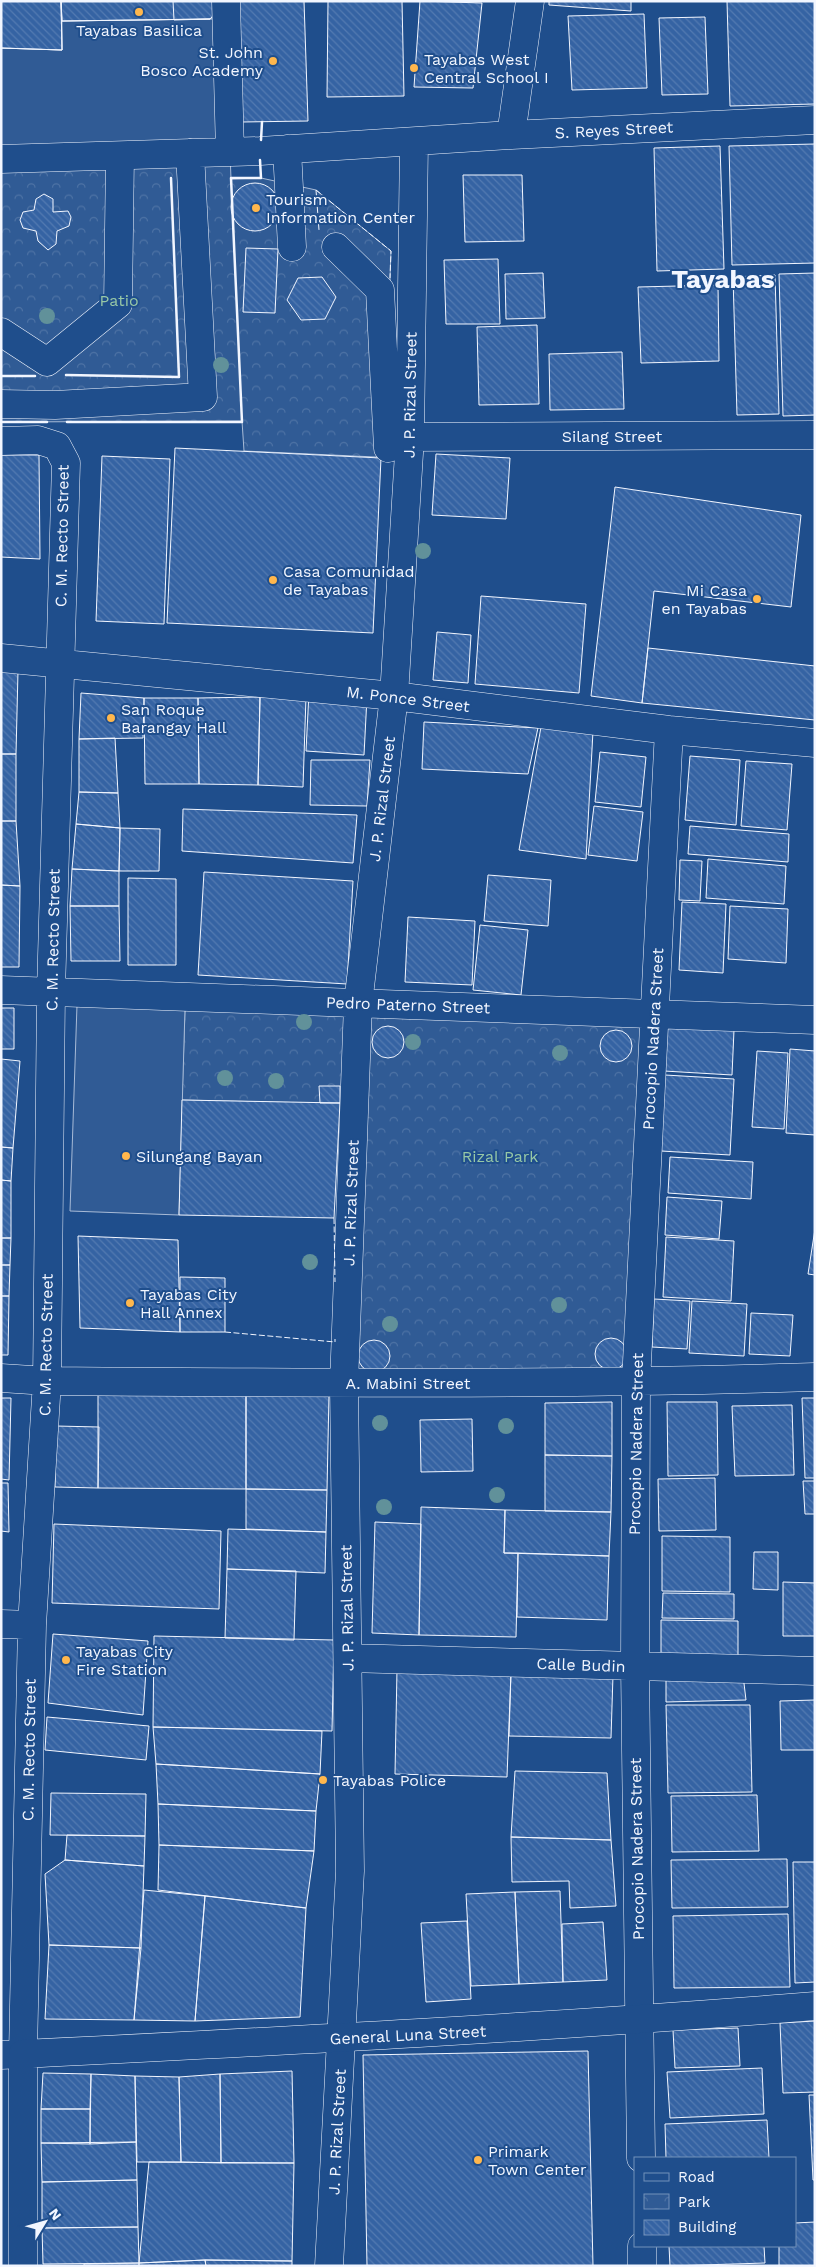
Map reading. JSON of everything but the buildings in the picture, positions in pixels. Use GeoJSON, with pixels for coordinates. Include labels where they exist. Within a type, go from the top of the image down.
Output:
{"type":"FeatureCollection","features":[{"type":"Feature","properties":{"kind":"street"},"geometry":{"type":"LineString","coordinates":[[226,1],[230,152]]}},
{"type":"Feature","properties":{"kind":"street"},"geometry":{"type":"LineString","coordinates":[[511,135],[530,1]]}},
{"type":"Feature","properties":{"kind":"street","name":"S. Reyes Street"},"geometry":{"type":"LineString","coordinates":[[1,160],[260,151],[511,135],[815,120]]}},
{"type":"Feature","properties":{"kind":"street","name":"J. P. Rizal Street"},"geometry":{"type":"LineString","coordinates":[[329,2266],[350,1870],[344,1384],[358,1004],[394,696],[399,442],[414,142]]}},
{"type":"Feature","properties":{"kind":"street"},"geometry":{"type":"LineString","coordinates":[[288,149],[292,247]]}},
{"type":"Feature","properties":{"kind":"street"},"geometry":{"type":"LineString","coordinates":[[1,404],[55,405],[204,397],[190,153]]}},
{"type":"Feature","properties":{"kind":"street"},"geometry":{"type":"LineString","coordinates":[[1,332],[46,362],[118,304],[120,156]]}},
{"type":"Feature","properties":{"kind":"street"},"geometry":{"type":"LineString","coordinates":[[336,247],[380,290],[399,442]]}},
{"type":"Feature","properties":{"kind":"street","name":"C. M. Recto Street"},"geometry":{"type":"LineString","coordinates":[[23,2266],[12,2054],[32,1625],[47,1381],[51,992],[66,463],[48,443],[55,405],[46,362]]}},
{"type":"Feature","properties":{"kind":"street","name":"Silang Street"},"geometry":{"type":"LineString","coordinates":[[399,442],[815,436]]}},
{"type":"Feature","properties":{"kind":"street"},"geometry":{"type":"LineString","coordinates":[[1,440],[48,443]]}},
{"type":"Feature","properties":{"kind":"street","name":"M. Ponce Street"},"geometry":{"type":"LineString","coordinates":[[1,658],[394,696],[669,730],[815,743]]}},
{"type":"Feature","properties":{"kind":"street","name":"Procopio Nadera Street"},"geometry":{"type":"LineString","coordinates":[[641,2157],[635,1666],[636,1382],[669,730]]}},
{"type":"Feature","properties":{"kind":"street","name":"Pedro Paterno Street"},"geometry":{"type":"LineString","coordinates":[[1,990],[815,1020]]}},
{"type":"Feature","properties":{"kind":"street","name":"A. Mabini Street"},"geometry":{"type":"LineString","coordinates":[[1,1378],[47,1381],[344,1384],[636,1382],[815,1377]]}},
{"type":"Feature","properties":{"kind":"street"},"geometry":{"type":"LineString","coordinates":[[1,1624],[32,1625]]}},
{"type":"Feature","properties":{"kind":"street","name":"Calle Budin"},"geometry":{"type":"LineString","coordinates":[[348,1658],[815,1671]]}},
{"type":"Feature","properties":{"kind":"street","name":"General Luna Street"},"geometry":{"type":"LineString","coordinates":[[12,2054],[342,2039],[639,2020],[815,2006]]}},
{"type":"Feature","properties":{"kind":"street"},"geometry":{"type":"LineString","coordinates":[[642,2247],[642,2266]]}},
{"type":"Feature","properties":{"kind":"green space","name":"Patio"},"geometry":{"type":"Polygon","coordinates":[[[230,152],[231,179],[261,178],[316,190],[391,251],[390,278],[398,458],[244,451],[242,421],[1,422],[1,159],[230,152]]]}},
{"type":"Feature","properties":{"kind":"green space","name":"Rizal Park"},"geometry":{"type":"Polygon","coordinates":[[[185,1009],[654,1014],[636,1382],[344,1384],[355,1104],[182,1100],[185,1009]]]}},
{"type":"Feature","properties":{"kind":"shaded area"},"geometry":{"type":"Polygon","coordinates":[[[220,19],[230,152],[1,159],[1,48],[62,50],[62,21],[220,19]]]}},
{"type":"Feature","properties":{"kind":"shaded area","name":"Silungang Bayan"},"geometry":{"type":"Polygon","coordinates":[[[77,1005],[185,1009],[179,1215],[70,1211],[77,1005]]]}},
{"type":"Feature","properties":{"kind":"fence"},"geometry":{"type":"LineString","coordinates":[[316,190],[391,251],[390,278]]}},
{"type":"Feature","properties":{"kind":"fence"},"geometry":{"type":"LineString","coordinates":[[316,190],[319,230]]}},
{"type":"Feature","properties":{"kind":"fence"},"geometry":{"type":"LineString","coordinates":[[334,1218],[335,1282]]}},
{"type":"Feature","properties":{"kind":"fence"},"geometry":{"type":"LineString","coordinates":[[225,1332],[335,1342],[335,1339]]}},
{"type":"Feature","properties":{"kind":"wall"},"geometry":{"type":"LineString","coordinates":[[261,140],[262,122]]}},
{"type":"Feature","properties":{"kind":"wall"},"geometry":{"type":"LineString","coordinates":[[67,422],[242,422],[231,178],[261,178],[260,160]]}},
{"type":"Feature","properties":{"kind":"wall"},"geometry":{"type":"LineString","coordinates":[[66,375],[179,377],[171,178]]}},
{"type":"Feature","properties":{"kind":"wall"},"geometry":{"type":"LineString","coordinates":[[1,376],[35,376]]}},
{"type":"Feature","properties":{"kind":"wall"},"geometry":{"type":"LineString","coordinates":[[1,422],[47,422]]}},
{"type":"Feature","properties":{"kind":"place","name":"Tayabas Basilica"},"geometry":{"type":"Point","coordinates":[139,12]}},
{"type":"Feature","properties":{"kind":"place","name":"St. John Bosco Academy"},"geometry":{"type":"Point","coordinates":[273,61]}},
{"type":"Feature","properties":{"kind":"place","name":"Tayabas West Central School I"},"geometry":{"type":"Point","coordinates":[414,68]}},
{"type":"Feature","properties":{"kind":"place","name":"Tourism Information Center"},"geometry":{"type":"Point","coordinates":[256,208]}},
{"type":"Feature","properties":{"kind":"place","name":"Casa Comunidad de Tayabas"},"geometry":{"type":"Point","coordinates":[273,580]}},
{"type":"Feature","properties":{"kind":"place","name":"Mi Casa en Tayabas"},"geometry":{"type":"Point","coordinates":[757,599]}},
{"type":"Feature","properties":{"kind":"place","name":"San Roque Barangay Hall"},"geometry":{"type":"Point","coordinates":[111,718]}},
{"type":"Feature","properties":{"kind":"place","name":"Silungang Bayan"},"geometry":{"type":"Point","coordinates":[126,1156]}},
{"type":"Feature","properties":{"kind":"place","name":"Tayabas City Hall Annex"},"geometry":{"type":"Point","coordinates":[130,1303]}},
{"type":"Feature","properties":{"kind":"place","name":"Tayabas City Fire Station"},"geometry":{"type":"Point","coordinates":[66,1660]}},
{"type":"Feature","properties":{"kind":"place","name":"Tayabas Police"},"geometry":{"type":"Point","coordinates":[323,1780]}},
{"type":"Feature","properties":{"kind":"place","name":"Primark Town Center"},"geometry":{"type":"Point","coordinates":[478,2160]}},
{"type":"Feature","properties":{"kind":"district","name":"Tayabas"},"geometry":{"type":"Point","coordinates":[723,279]}}]}
